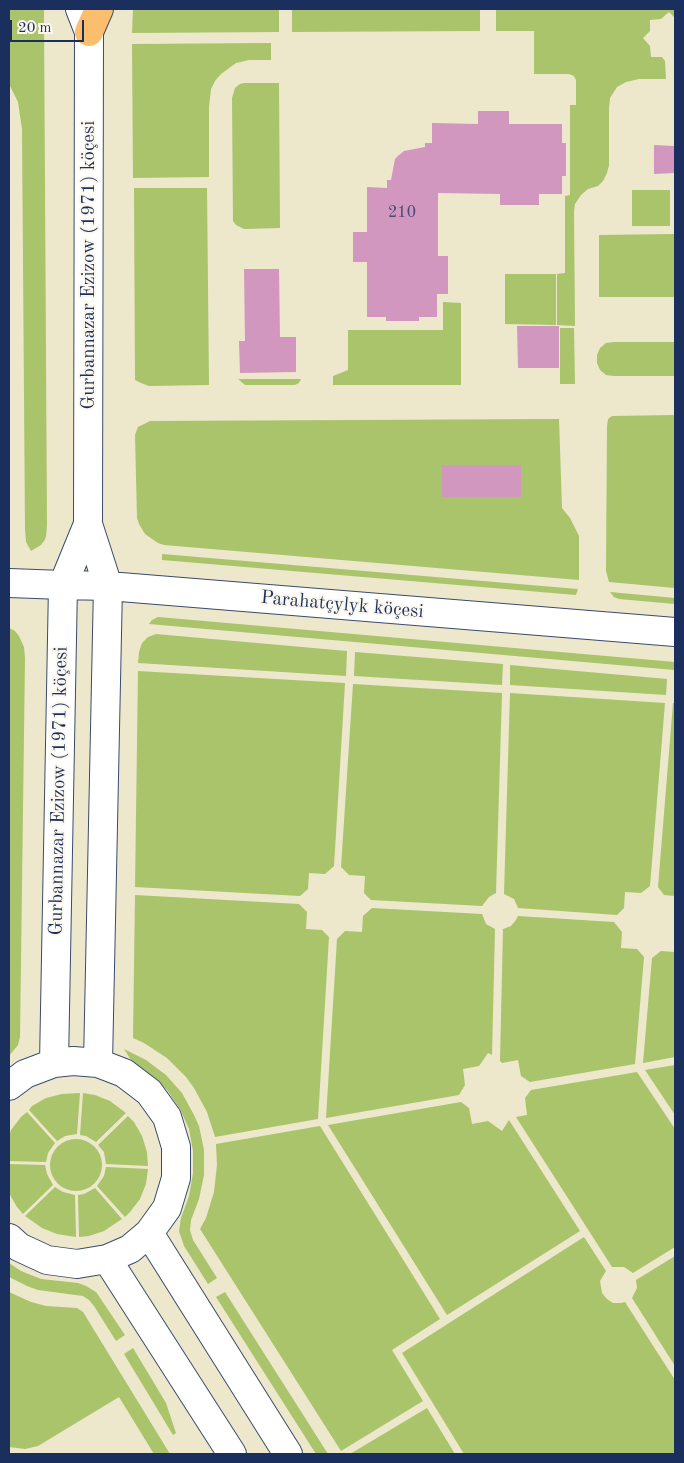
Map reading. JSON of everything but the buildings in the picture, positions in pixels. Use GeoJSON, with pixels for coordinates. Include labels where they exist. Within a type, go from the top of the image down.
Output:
{"type":"FeatureCollection","features":[{"type":"Feature","properties":{"kind":"street","name":"Gurbannazar Ezizow (1971) köçesi"},"geometry":{"type":"LineString","coordinates":[[90,17],[88,524],[108,586],[98,1063]]}},
{"type":"Feature","properties":{"kind":"street","name":"Gurbannazar Ezizow (1971) köçesi"},"geometry":{"type":"LineString","coordinates":[[54,1063],[62,585],[88,524]]}},
{"type":"Feature","properties":{"kind":"street","name":"Parahatçylyk köçesi"},"geometry":{"type":"LineString","coordinates":[[9,583],[108,586],[675,632]]}},
{"type":"Feature","properties":{"kind":"street"},"geometry":{"type":"LineString","coordinates":[[9,1086],[25,1074],[54,1063],[73,1061],[98,1063],[124,1073],[149,1092],[167,1118],[176,1147],[176,1178],[167,1208],[149,1233],[130,1249],[107,1259],[77,1264],[46,1260],[19,1247],[9,1238]]}},
{"type":"Feature","properties":{"kind":"street"},"geometry":{"type":"LineString","coordinates":[[149,1233],[288,1454]]}},
{"type":"Feature","properties":{"kind":"street"},"geometry":{"type":"LineString","coordinates":[[107,1259],[232,1454]]}},
{"type":"Feature","properties":{"kind":"green space"},"geometry":{"type":"Polygon","coordinates":[[[9,9],[44,9],[47,525],[44,541],[31,551],[26,542],[25,529],[22,129],[18,102],[9,84],[9,9]]]}},
{"type":"Feature","properties":{"kind":"green space"},"geometry":{"type":"Polygon","coordinates":[[[133,9],[279,9],[279,32],[132,33],[133,9]]]}},
{"type":"Feature","properties":{"kind":"green space"},"geometry":{"type":"Polygon","coordinates":[[[292,9],[480,9],[480,31],[292,32],[292,9]]]}},
{"type":"Feature","properties":{"kind":"green space"},"geometry":{"type":"Polygon","coordinates":[[[496,9],[675,9],[675,18],[669,12],[661,19],[650,20],[650,31],[643,38],[650,46],[651,57],[662,57],[665,61],[666,79],[639,79],[626,82],[617,87],[610,98],[609,165],[607,173],[598,186],[588,189],[575,204],[575,326],[557,325],[557,274],[565,273],[565,196],[570,195],[570,105],[576,105],[576,80],[574,76],[569,74],[534,74],[534,31],[496,31],[496,9]]]}},
{"type":"Feature","properties":{"kind":"green space"},"geometry":{"type":"Polygon","coordinates":[[[271,43],[271,60],[249,60],[236,63],[221,74],[211,89],[209,107],[209,177],[133,178],[132,44],[271,43]]]}},
{"type":"Feature","properties":{"kind":"green space"},"geometry":{"type":"Polygon","coordinates":[[[244,83],[279,83],[280,228],[244,229],[233,221],[232,98],[235,88],[244,83]]]}},
{"type":"Feature","properties":{"kind":"green space"},"geometry":{"type":"Polygon","coordinates":[[[134,188],[207,188],[209,385],[149,386],[135,380],[134,188]]]}},
{"type":"Feature","properties":{"kind":"green space"},"geometry":{"type":"Polygon","coordinates":[[[632,190],[670,190],[670,226],[632,226],[632,190]]]}},
{"type":"Feature","properties":{"kind":"green space"},"geometry":{"type":"Polygon","coordinates":[[[675,234],[675,297],[599,297],[599,235],[675,234]]]}},
{"type":"Feature","properties":{"kind":"green space"},"geometry":{"type":"Polygon","coordinates":[[[505,274],[556,274],[556,325],[505,324],[505,274]]]}},
{"type":"Feature","properties":{"kind":"green space"},"geometry":{"type":"Polygon","coordinates":[[[443,302],[461,303],[461,385],[333,385],[333,376],[348,370],[348,330],[443,330],[443,302]]]}},
{"type":"Feature","properties":{"kind":"green space"},"geometry":{"type":"Polygon","coordinates":[[[560,328],[574,328],[575,384],[560,384],[560,328]]]}},
{"type":"Feature","properties":{"kind":"green space"},"geometry":{"type":"Polygon","coordinates":[[[675,342],[675,376],[606,375],[600,370],[597,363],[597,355],[600,348],[606,343],[675,342]]]}},
{"type":"Feature","properties":{"kind":"green space"},"geometry":{"type":"Polygon","coordinates":[[[238,379],[301,379],[295,385],[245,385],[238,379]]]}},
{"type":"Feature","properties":{"kind":"green space"},"geometry":{"type":"Polygon","coordinates":[[[675,415],[675,588],[609,582],[606,571],[608,419],[612,416],[675,415]]]}},
{"type":"Feature","properties":{"kind":"green space"},"geometry":{"type":"Polygon","coordinates":[[[559,419],[562,508],[570,518],[579,536],[579,580],[164,545],[145,534],[137,518],[135,435],[138,427],[150,421],[559,419]]]}},
{"type":"Feature","properties":{"kind":"green space"},"geometry":{"type":"Polygon","coordinates":[[[162,554],[578,589],[576,595],[162,560],[162,554]]]}},
{"type":"Feature","properties":{"kind":"green space"},"geometry":{"type":"Polygon","coordinates":[[[610,592],[675,598],[675,604],[619,599],[610,592]]]}},
{"type":"Feature","properties":{"kind":"green space"},"geometry":{"type":"Polygon","coordinates":[[[158,617],[675,662],[675,670],[149,624],[158,617]]]}},
{"type":"Feature","properties":{"kind":"green space"},"geometry":{"type":"Polygon","coordinates":[[[9,628],[19,636],[24,647],[25,658],[20,1037],[18,1045],[9,1056],[9,628]]]}},
{"type":"Feature","properties":{"kind":"green space"},"geometry":{"type":"Polygon","coordinates":[[[156,634],[347,651],[346,676],[138,663],[142,643],[148,637],[156,634]]]}},
{"type":"Feature","properties":{"kind":"green space"},"geometry":{"type":"Polygon","coordinates":[[[355,652],[503,664],[502,685],[354,676],[355,652]]]}},
{"type":"Feature","properties":{"kind":"green space"},"geometry":{"type":"Polygon","coordinates":[[[510,665],[667,679],[666,695],[510,685],[510,665]]]}},
{"type":"Feature","properties":{"kind":"green space"},"geometry":{"type":"Polygon","coordinates":[[[138,671],[345,683],[334,866],[325,874],[309,873],[308,889],[300,896],[135,887],[138,671]]]}},
{"type":"Feature","properties":{"kind":"green space"},"geometry":{"type":"Polygon","coordinates":[[[353,684],[502,693],[496,893],[489,897],[482,906],[371,900],[364,893],[365,876],[349,875],[341,867],[353,684]]]}},
{"type":"Feature","properties":{"kind":"green space"},"geometry":{"type":"Polygon","coordinates":[[[510,693],[665,703],[650,886],[641,893],[625,892],[624,908],[617,915],[518,908],[514,899],[504,894],[510,693]]]}},
{"type":"Feature","properties":{"kind":"green space"},"geometry":{"type":"Polygon","coordinates":[[[673,703],[675,703],[675,896],[664,895],[658,887],[673,703]]]}},
{"type":"Feature","properties":{"kind":"green space"},"geometry":{"type":"Polygon","coordinates":[[[135,895],[299,904],[307,912],[306,929],[322,930],[329,937],[318,1119],[215,1137],[207,1112],[186,1077],[167,1058],[133,1038],[135,895]]]}},
{"type":"Feature","properties":{"kind":"green space"},"geometry":{"type":"Polygon","coordinates":[[[372,908],[482,914],[486,924],[495,929],[492,1055],[488,1053],[479,1066],[463,1069],[465,1085],[459,1095],[326,1118],[337,939],[345,931],[362,932],[363,916],[372,908]]]}},
{"type":"Feature","properties":{"kind":"green space"},"geometry":{"type":"Polygon","coordinates":[[[518,916],[614,922],[622,932],[621,948],[637,949],[644,957],[635,1064],[530,1082],[521,1076],[518,1060],[502,1063],[500,1061],[503,929],[511,926],[518,916]]]}},
{"type":"Feature","properties":{"kind":"green space"},"geometry":{"type":"Polygon","coordinates":[[[661,951],[675,952],[675,1057],[643,1063],[652,958],[661,951]]]}},
{"type":"Feature","properties":{"kind":"green space"},"geometry":{"type":"Polygon","coordinates":[[[124,1049],[146,1060],[166,1075],[182,1093],[199,1126],[204,1150],[204,1175],[190,1230],[193,1240],[217,1278],[208,1284],[184,1246],[179,1231],[181,1218],[189,1196],[193,1173],[193,1151],[189,1129],[180,1109],[167,1090],[131,1060],[124,1049]]]}},
{"type":"Feature","properties":{"kind":"green space"},"geometry":{"type":"Polygon","coordinates":[[[675,1065],[675,1115],[645,1070],[675,1065]]]}},
{"type":"Feature","properties":{"kind":"green space"},"geometry":{"type":"Polygon","coordinates":[[[637,1072],[675,1129],[675,1247],[633,1273],[624,1267],[612,1267],[516,1117],[527,1115],[525,1098],[531,1090],[637,1072]]]}},
{"type":"Feature","properties":{"kind":"green space"},"geometry":{"type":"Polygon","coordinates":[[[80,1093],[77,1134],[65,1136],[57,1141],[29,1110],[32,1106],[46,1098],[62,1094],[80,1093]]]}},
{"type":"Feature","properties":{"kind":"green space"},"geometry":{"type":"Polygon","coordinates":[[[83,1093],[110,1101],[126,1113],[96,1142],[80,1135],[83,1093]]]}},
{"type":"Feature","properties":{"kind":"green space"},"geometry":{"type":"Polygon","coordinates":[[[461,1102],[469,1108],[472,1124],[488,1121],[502,1131],[509,1120],[580,1231],[447,1315],[328,1125],[461,1102]]]}},
{"type":"Feature","properties":{"kind":"green space"},"geometry":{"type":"Polygon","coordinates":[[[27,1112],[55,1143],[48,1153],[46,1162],[9,1161],[9,1137],[11,1130],[27,1112]]]}},
{"type":"Feature","properties":{"kind":"green space"},"geometry":{"type":"Polygon","coordinates":[[[128,1116],[142,1136],[147,1152],[148,1166],[106,1164],[104,1152],[98,1145],[128,1116]]]}},
{"type":"Feature","properties":{"kind":"green space"},"geometry":{"type":"Polygon","coordinates":[[[320,1126],[440,1319],[392,1350],[423,1401],[341,1451],[200,1229],[206,1218],[214,1192],[217,1165],[216,1144],[320,1126]]]}},
{"type":"Feature","properties":{"kind":"green space"},"geometry":{"type":"Polygon","coordinates":[[[71,1139],[81,1139],[91,1143],[98,1150],[102,1165],[98,1180],[91,1187],[81,1191],[71,1191],[61,1187],[54,1180],[50,1170],[50,1160],[54,1150],[61,1143],[71,1139]]]}},
{"type":"Feature","properties":{"kind":"green space"},"geometry":{"type":"Polygon","coordinates":[[[9,1164],[45,1165],[53,1185],[23,1214],[9,1193],[9,1164]]]}},
{"type":"Feature","properties":{"kind":"green space"},"geometry":{"type":"Polygon","coordinates":[[[106,1167],[148,1169],[146,1184],[140,1199],[125,1217],[97,1186],[104,1176],[106,1167]]]}},
{"type":"Feature","properties":{"kind":"green space"},"geometry":{"type":"Polygon","coordinates":[[[55,1187],[63,1192],[75,1195],[76,1237],[57,1234],[42,1228],[25,1216],[55,1187]]]}},
{"type":"Feature","properties":{"kind":"green space"},"geometry":{"type":"Polygon","coordinates":[[[95,1188],[122,1219],[104,1231],[79,1237],[78,1195],[95,1188]]]}},
{"type":"Feature","properties":{"kind":"green space"},"geometry":{"type":"Polygon","coordinates":[[[584,1237],[606,1271],[600,1281],[602,1293],[613,1303],[625,1302],[675,1380],[675,1454],[464,1454],[402,1353],[584,1237]]]}},
{"type":"Feature","properties":{"kind":"green space"},"geometry":{"type":"Polygon","coordinates":[[[675,1256],[675,1366],[632,1298],[637,1288],[636,1280],[675,1256]]]}},
{"type":"Feature","properties":{"kind":"green space"},"geometry":{"type":"Polygon","coordinates":[[[9,1263],[21,1271],[41,1279],[78,1283],[96,1292],[125,1335],[116,1341],[94,1306],[83,1296],[38,1290],[9,1277],[9,1263]]]}},
{"type":"Feature","properties":{"kind":"green space"},"geometry":{"type":"Polygon","coordinates":[[[9,1292],[31,1302],[46,1306],[77,1308],[83,1312],[170,1454],[154,1454],[119,1397],[38,1446],[25,1449],[9,1447],[9,1292]]]}},
{"type":"Feature","properties":{"kind":"green space"},"geometry":{"type":"Polygon","coordinates":[[[225,1292],[328,1454],[316,1454],[216,1297],[225,1292]]]}},
{"type":"Feature","properties":{"kind":"green space"},"geometry":{"type":"Polygon","coordinates":[[[133,1348],[166,1403],[176,1433],[173,1435],[124,1354],[133,1348]]]}},
{"type":"Feature","properties":{"kind":"green space"},"geometry":{"type":"Polygon","coordinates":[[[427,1408],[455,1454],[350,1454],[427,1408]]]}}]}
